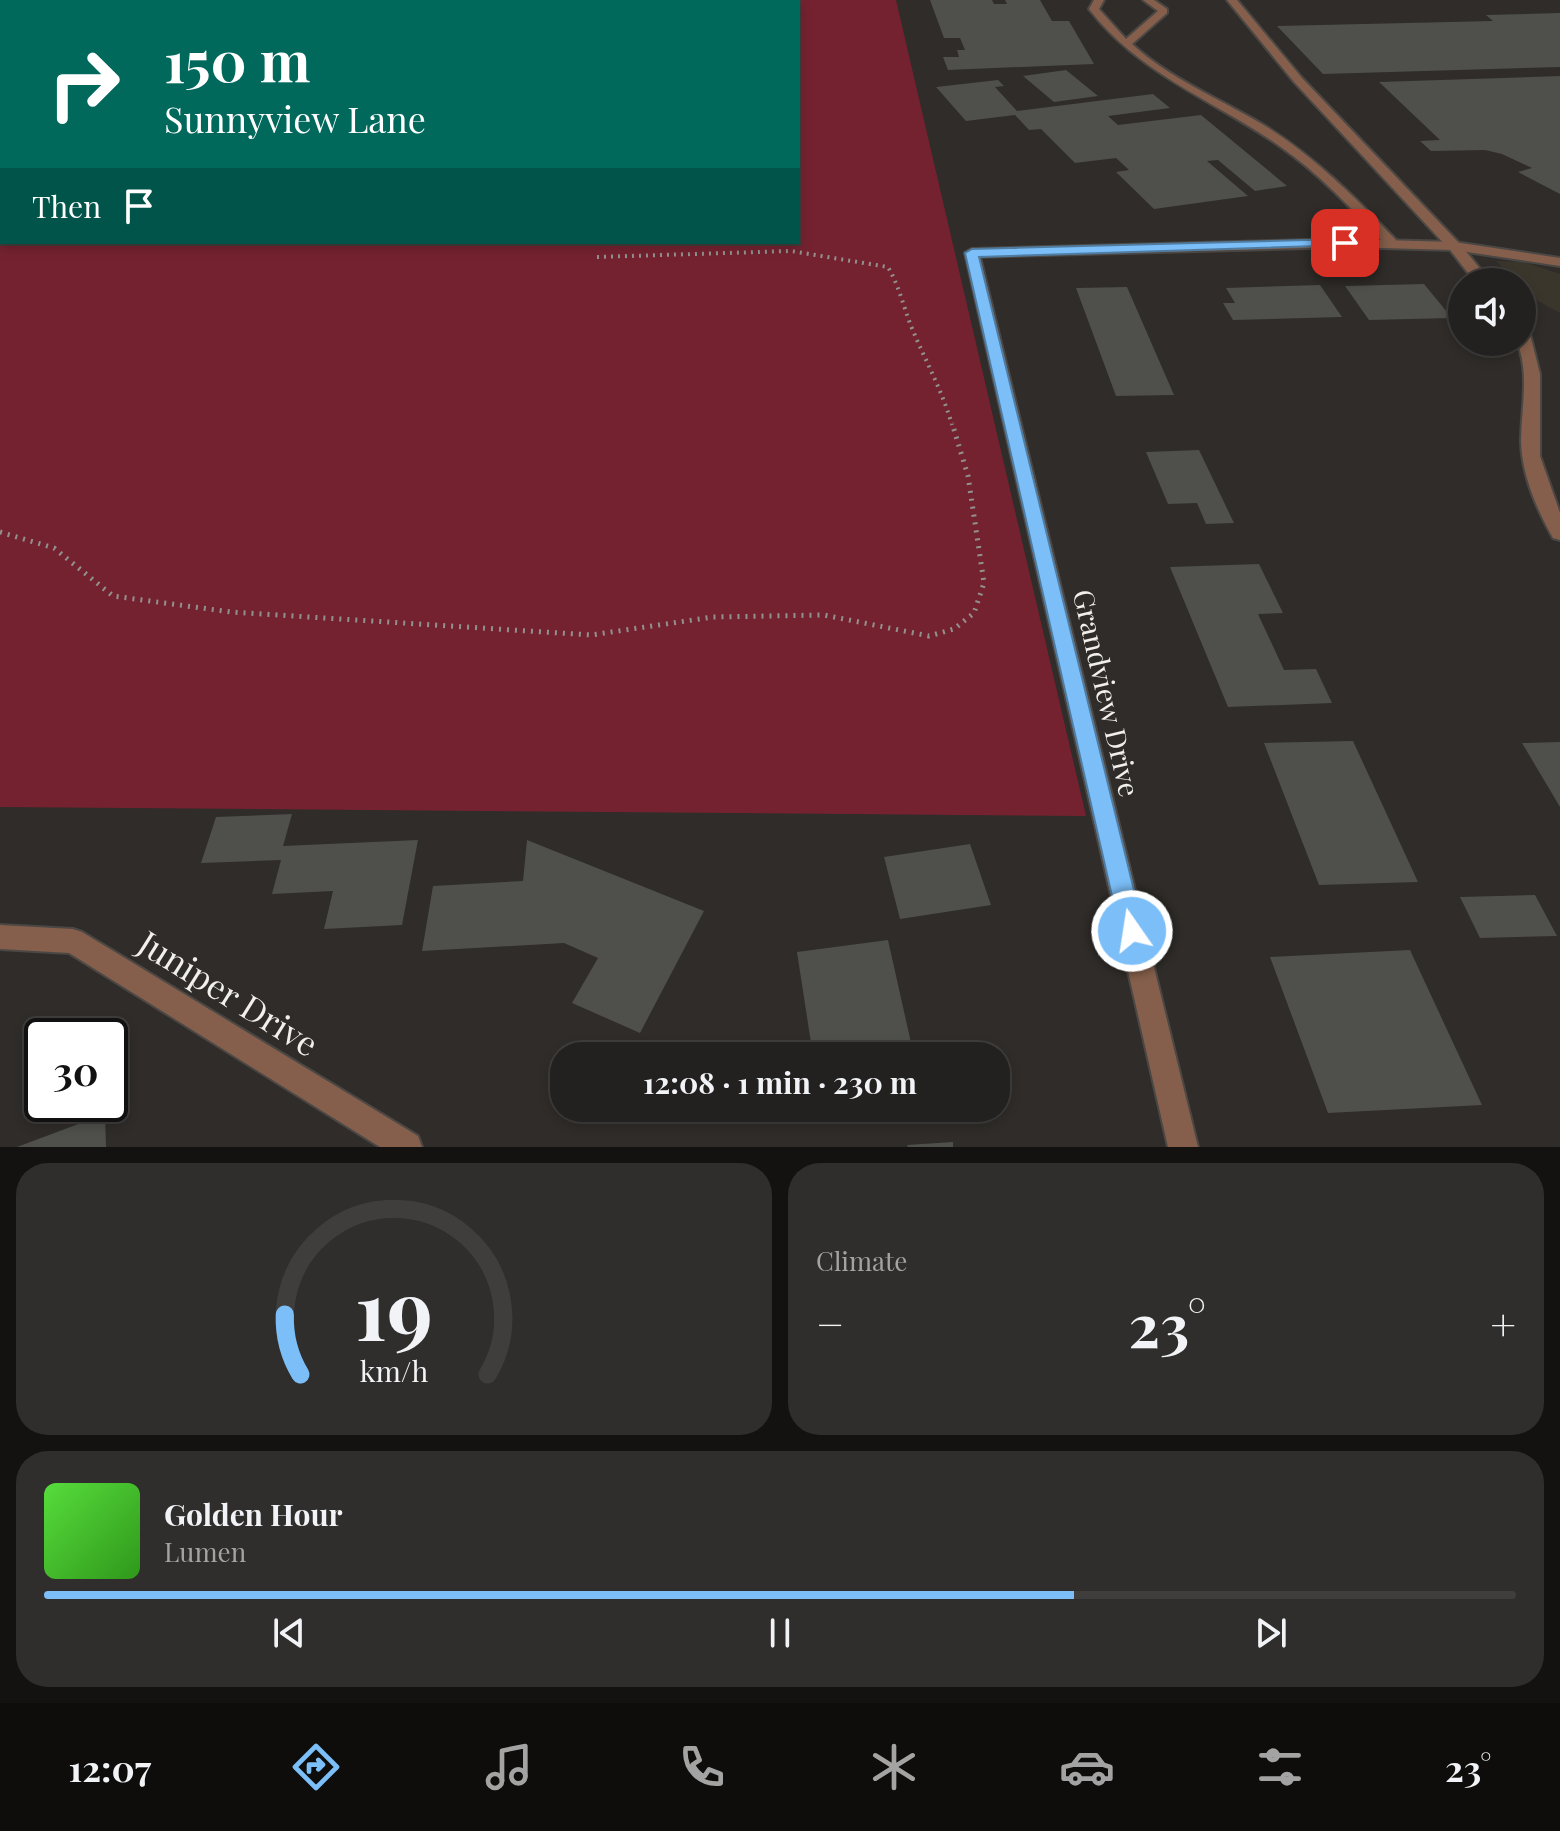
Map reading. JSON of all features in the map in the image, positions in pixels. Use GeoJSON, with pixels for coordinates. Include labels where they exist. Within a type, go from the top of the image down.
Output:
{"type":"FeatureCollection","features":[{"type":"Feature","properties":{"kind":"street"},"geometry":{"type":"LineString","coordinates":[[1391,243],[1454,246],[1560,262]]}},
{"type":"Feature","properties":{"kind":"street","name":"Grandview Drive"},"geometry":{"type":"LineString","coordinates":[[1183,1147],[972,253],[1391,243]]}},
{"type":"Feature","properties":{"kind":"street"},"geometry":{"type":"LineString","coordinates":[[1454,246],[1472,268]]}},
{"type":"Feature","properties":{"kind":"street"},"geometry":{"type":"LineString","coordinates":[[1531,356],[1532,459],[1560,533]]}},
{"type":"Feature","properties":{"kind":"street","name":"Juniper Drive"},"geometry":{"type":"LineString","coordinates":[[0,937],[73,941],[407,1147]]}},
{"type":"Feature","properties":{"kind":"lane"},"geometry":{"type":"LineString","coordinates":[[1099,0],[1094,9],[1106,27],[1159,70],[1282,142],[1338,186],[1391,243]]}},
{"type":"Feature","properties":{"kind":"lane"},"geometry":{"type":"LineString","coordinates":[[1127,43],[1164,11],[1148,0]]}},
{"type":"Feature","properties":{"kind":"lane"},"geometry":{"type":"LineString","coordinates":[[1232,0],[1298,80],[1454,246]]}},
{"type":"Feature","properties":{"kind":"path"},"geometry":{"type":"LineString","coordinates":[[0,532],[54,548],[113,596],[231,612],[591,635],[713,617],[824,615],[929,636],[954,629],[974,613],[984,583],[968,476],[941,388],[911,325],[900,288],[888,267],[791,251],[597,257]]}},
{"type":"Feature","properties":{"kind":"shaded area"},"geometry":{"type":"Polygon","coordinates":[[[800,0],[896,0],[1086,816],[0,807],[0,244],[800,244],[800,0]]]}},
{"type":"Feature","properties":{"kind":"shaded area"},"geometry":{"type":"Polygon","coordinates":[[[1496,261],[1524,262],[1560,274],[1560,313],[1536,299],[1536,268],[1503,268],[1496,261]]]}},
{"type":"Feature","properties":{"kind":"building"},"geometry":{"type":"Polygon","coordinates":[[[930,0],[992,0],[994,4],[1007,4],[1005,0],[1040,0],[1052,21],[1069,21],[1094,64],[948,70],[943,57],[959,57],[957,50],[965,50],[960,38],[944,38],[930,0]]]}},
{"type":"Feature","properties":{"kind":"building"},"geometry":{"type":"Polygon","coordinates":[[[1560,13],[1560,67],[1323,74],[1277,26],[1493,21],[1486,15],[1560,13]]]}},
{"type":"Feature","properties":{"kind":"building"},"geometry":{"type":"Polygon","coordinates":[[[1066,70],[1098,96],[1054,102],[1023,76],[1066,70]]]}},
{"type":"Feature","properties":{"kind":"building"},"geometry":{"type":"Polygon","coordinates":[[[1560,76],[1560,194],[1518,172],[1532,168],[1502,154],[1485,150],[1431,151],[1420,141],[1440,140],[1379,82],[1560,76]]]}},
{"type":"Feature","properties":{"kind":"building"},"geometry":{"type":"Polygon","coordinates":[[[998,80],[1004,86],[995,87],[1017,111],[1153,94],[1170,108],[1108,116],[1118,125],[1201,115],[1287,186],[1255,191],[1218,160],[1207,161],[1248,196],[1154,209],[1116,172],[1129,170],[1116,158],[1075,163],[1041,129],[1029,130],[1015,115],[966,121],[936,87],[998,80]]]}},
{"type":"Feature","properties":{"kind":"building"},"geometry":{"type":"Polygon","coordinates":[[[1424,284],[1448,313],[1448,318],[1369,320],[1345,286],[1424,284]]]}},
{"type":"Feature","properties":{"kind":"building"},"geometry":{"type":"Polygon","coordinates":[[[1320,285],[1342,317],[1233,320],[1223,303],[1235,303],[1226,288],[1320,285]]]}},
{"type":"Feature","properties":{"kind":"building"},"geometry":{"type":"Polygon","coordinates":[[[1127,287],[1174,395],[1116,396],[1076,288],[1127,287]]]}},
{"type":"Feature","properties":{"kind":"building"},"geometry":{"type":"Polygon","coordinates":[[[1199,450],[1234,523],[1206,524],[1197,503],[1168,504],[1146,452],[1199,450]]]}},
{"type":"Feature","properties":{"kind":"building"},"geometry":{"type":"Polygon","coordinates":[[[1259,564],[1283,613],[1258,614],[1284,670],[1316,669],[1332,703],[1228,707],[1170,567],[1259,564]]]}},
{"type":"Feature","properties":{"kind":"building"},"geometry":{"type":"Polygon","coordinates":[[[1353,741],[1418,882],[1319,885],[1264,743],[1353,741]]]}},
{"type":"Feature","properties":{"kind":"building"},"geometry":{"type":"Polygon","coordinates":[[[1560,742],[1560,807],[1522,743],[1560,742]]]}},
{"type":"Feature","properties":{"kind":"building"},"geometry":{"type":"Polygon","coordinates":[[[292,814],[283,846],[418,840],[402,925],[324,929],[333,891],[272,894],[281,860],[201,863],[216,817],[292,814]]]}},
{"type":"Feature","properties":{"kind":"building"},"geometry":{"type":"Polygon","coordinates":[[[527,840],[704,911],[640,1033],[572,1003],[598,958],[564,943],[422,951],[433,886],[523,881],[527,840]]]}},
{"type":"Feature","properties":{"kind":"building"},"geometry":{"type":"Polygon","coordinates":[[[970,844],[991,905],[900,919],[884,857],[970,844]]]}},
{"type":"Feature","properties":{"kind":"building"},"geometry":{"type":"Polygon","coordinates":[[[1535,895],[1557,936],[1480,938],[1460,897],[1535,895]]]}},
{"type":"Feature","properties":{"kind":"building"},"geometry":{"type":"Polygon","coordinates":[[[888,940],[911,1042],[811,1042],[797,952],[888,940]]]}},
{"type":"Feature","properties":{"kind":"building"},"geometry":{"type":"Polygon","coordinates":[[[1410,950],[1482,1105],[1328,1113],[1270,957],[1410,950]]]}},
{"type":"Feature","properties":{"kind":"building"},"geometry":{"type":"Polygon","coordinates":[[[84,1122],[105,1122],[106,1147],[17,1147],[84,1122]]]}},
{"type":"Feature","properties":{"kind":"building"},"geometry":{"type":"Polygon","coordinates":[[[953,1142],[953,1147],[907,1145],[953,1142]]]}},
{"type":"Feature","properties":{"kind":"route"},"geometry":{"type":"LineString","coordinates":[[1132,931],[972,253],[1345,243]]}}]}
